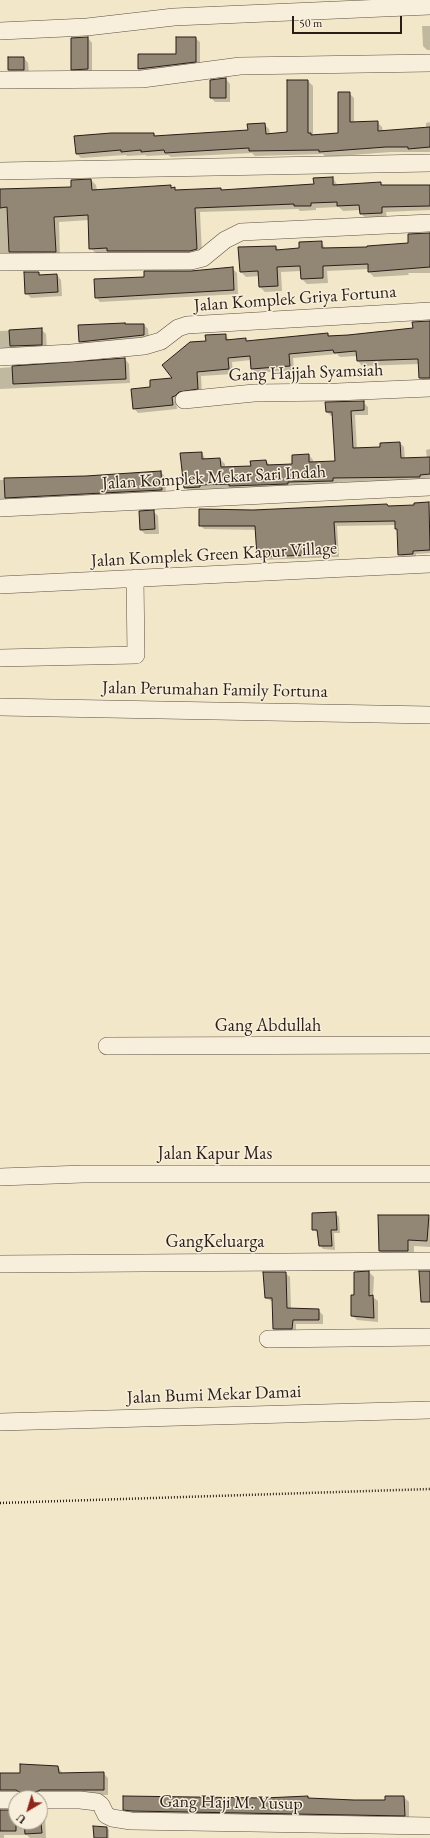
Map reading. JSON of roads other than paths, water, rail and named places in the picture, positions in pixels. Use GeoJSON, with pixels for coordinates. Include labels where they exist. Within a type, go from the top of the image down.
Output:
{"type":"FeatureCollection","features":[{"type":"Feature","properties":{"kind":"street"},"geometry":{"type":"LineString","coordinates":[[0,31],[87,27],[174,17],[430,6]]}},
{"type":"Feature","properties":{"kind":"street"},"geometry":{"type":"LineString","coordinates":[[0,80],[142,79],[240,66],[430,63]]}},
{"type":"Feature","properties":{"kind":"street"},"geometry":{"type":"LineString","coordinates":[[0,171],[430,163]]}},
{"type":"Feature","properties":{"kind":"street"},"geometry":{"type":"LineString","coordinates":[[0,262],[191,261],[203,258],[225,240],[241,232],[430,223]]}},
{"type":"Feature","properties":{"kind":"street","name":"Jalan Komplek Griya Fortuna"},"geometry":{"type":"LineString","coordinates":[[0,356],[71,353],[144,346],[161,341],[178,328],[187,325],[430,311]]}},
{"type":"Feature","properties":{"kind":"street","name":"Gang Hajjah Syamsiah"},"geometry":{"type":"LineString","coordinates":[[184,400],[254,393],[430,388]]}},
{"type":"Feature","properties":{"kind":"street","name":"Jalan Komplek Mekar Sari Indah"},"geometry":{"type":"LineString","coordinates":[[0,508],[430,487]]}},
{"type":"Feature","properties":{"kind":"street","name":"Jalan Komplek Green Kapur Village"},"geometry":{"type":"LineString","coordinates":[[0,586],[430,564]]}},
{"type":"Feature","properties":{"kind":"street"},"geometry":{"type":"LineString","coordinates":[[0,658],[136,655],[135,578]]}},
{"type":"Feature","properties":{"kind":"street","name":"Jalan Perumahan Family Fortuna"},"geometry":{"type":"LineString","coordinates":[[0,707],[430,715]]}},
{"type":"Feature","properties":{"kind":"street","name":"Gang Abdullah"},"geometry":{"type":"LineString","coordinates":[[107,1046],[430,1045]]}},
{"type":"Feature","properties":{"kind":"street","name":"Jalan Kapur Mas"},"geometry":{"type":"LineString","coordinates":[[0,1177],[83,1174],[430,1174]]}},
{"type":"Feature","properties":{"kind":"street","name":"GangKeluarga"},"geometry":{"type":"LineString","coordinates":[[0,1264],[430,1261]]}},
{"type":"Feature","properties":{"kind":"street"},"geometry":{"type":"LineString","coordinates":[[268,1339],[430,1336]]}},
{"type":"Feature","properties":{"kind":"street","name":"Jalan Bumi Mekar Damai"},"geometry":{"type":"LineString","coordinates":[[0,1422],[430,1410]]}},
{"type":"Feature","properties":{"kind":"street","name":"Gang Haji M. Yusup"},"geometry":{"type":"LineString","coordinates":[[48,1800],[80,1800],[97,1802],[106,1815],[112,1818],[131,1821],[430,1826]]}}]}
